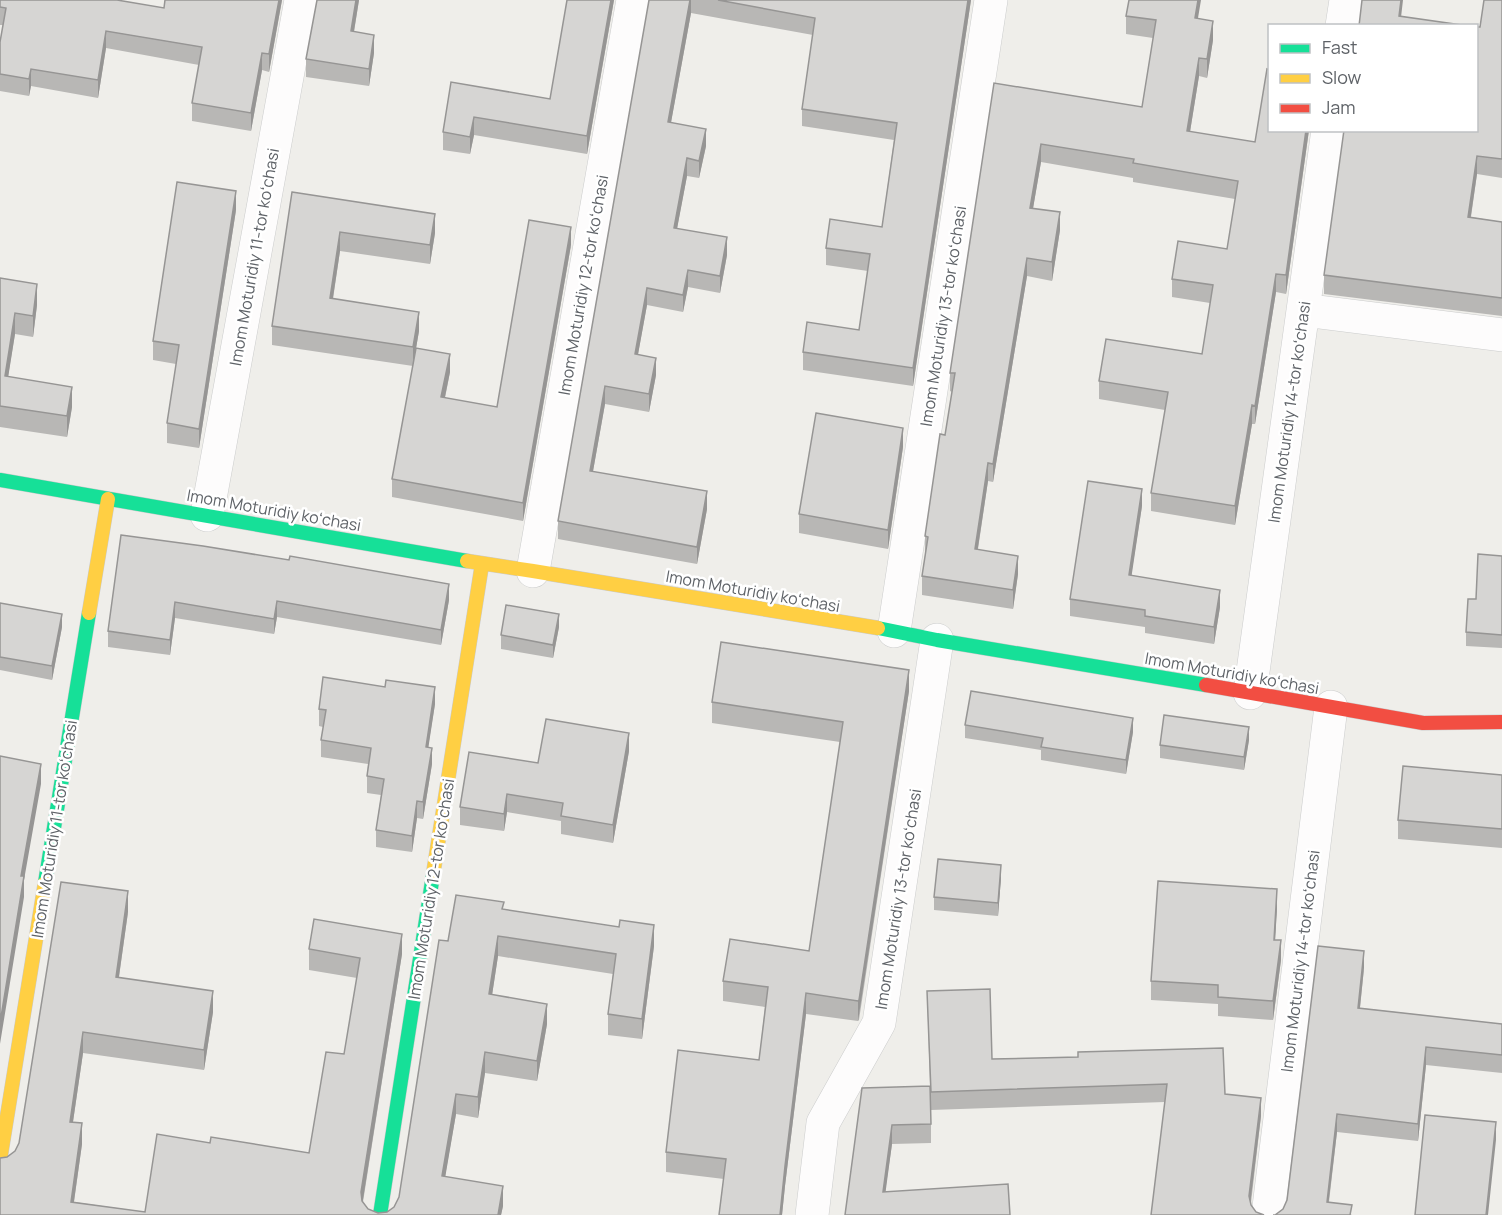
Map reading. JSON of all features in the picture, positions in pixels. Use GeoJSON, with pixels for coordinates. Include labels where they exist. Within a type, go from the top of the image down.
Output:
{"type":"FeatureCollection","features":[{"type":"Feature","properties":{"kind":"street","name":"Imom Moturidiy 11-tor koʻchasi"},"geometry":{"type":"LineString","coordinates":[[207,514],[301,0]]}},
{"type":"Feature","properties":{"kind":"street","name":"Imom Moturidiy 12-tor koʻchasi"},"geometry":{"type":"LineString","coordinates":[[533,571],[633,0]]}},
{"type":"Feature","properties":{"kind":"street","name":"Imom Moturidiy 13-tor koʻchasi"},"geometry":{"type":"LineString","coordinates":[[894,631],[991,0]]}},
{"type":"Feature","properties":{"kind":"street"},"geometry":{"type":"LineString","coordinates":[[1342,24],[1346,0]]}},
{"type":"Feature","properties":{"kind":"street","name":"Imom Moturidiy 14-tor koʻchasi"},"geometry":{"type":"LineString","coordinates":[[1250,693],[1328,132]]}},
{"type":"Feature","properties":{"kind":"street"},"geometry":{"type":"LineString","coordinates":[[1303,310],[1502,335]]}},
{"type":"Feature","properties":{"kind":"street","name":"Imom Moturidiy koʻchasi"},"geometry":{"type":"LineString","coordinates":[[0,480],[1423,723],[1502,722]]}},
{"type":"Feature","properties":{"kind":"street","name":"Imom Moturidiy 11-tor koʻchasi"},"geometry":{"type":"LineString","coordinates":[[0,1160],[108,499]]}},
{"type":"Feature","properties":{"kind":"street","name":"Imom Moturidiy 12-tor koʻchasi"},"geometry":{"type":"LineString","coordinates":[[380,1215],[482,564]]}},
{"type":"Feature","properties":{"kind":"street","name":"Imom Moturidiy 13-tor koʻchasi"},"geometry":{"type":"LineString","coordinates":[[812,1215],[822,1123],[879,1023],[937,640]]}},
{"type":"Feature","properties":{"kind":"street","name":"Imom Moturidiy 14-tor koʻchasi"},"geometry":{"type":"LineString","coordinates":[[1268,1215],[1331,707]]}},
{"type":"Feature","properties":{"kind":"building"},"geometry":{"type":"Polygon","coordinates":[[[0,0],[117,0],[164,8],[165,0],[279,0],[269,54],[262,53],[251,113],[192,103],[202,47],[106,31],[98,80],[31,69],[29,79],[0,74],[0,42],[6,8],[0,7],[0,0]]]}},
{"type":"Feature","properties":{"kind":"building"},"geometry":{"type":"Polygon","coordinates":[[[317,0],[356,0],[351,31],[374,35],[369,69],[306,59],[317,0]]]}},
{"type":"Feature","properties":{"kind":"building"},"geometry":{"type":"Polygon","coordinates":[[[567,0],[611,0],[587,136],[474,117],[470,137],[443,132],[451,82],[550,99],[567,0]]]}},
{"type":"Feature","properties":{"kind":"building"},"geometry":{"type":"Polygon","coordinates":[[[649,0],[690,0],[668,122],[706,129],[699,161],[687,158],[674,228],[727,237],[720,276],[688,270],[683,295],[647,288],[635,354],[656,358],[649,394],[605,386],[590,471],[707,491],[697,547],[558,521],[649,0]]]}},
{"type":"Feature","properties":{"kind":"building"},"geometry":{"type":"Polygon","coordinates":[[[718,0],[968,0],[913,368],[803,352],[807,322],[859,330],[870,254],[826,248],[830,219],[882,227],[897,123],[802,109],[815,18],[718,0]]]}},
{"type":"Feature","properties":{"kind":"building"},"geometry":{"type":"Polygon","coordinates":[[[1129,0],[1198,0],[1195,18],[1213,21],[1207,59],[1199,58],[1187,131],[1255,142],[1267,69],[1268,132],[1306,132],[1286,275],[1276,274],[1255,406],[1252,405],[1235,506],[1151,493],[1168,392],[1099,381],[1106,339],[1202,354],[1213,285],[1172,279],[1178,241],[1227,249],[1238,181],[1133,163],[1134,159],[1041,144],[1030,208],[1060,212],[1052,262],[1027,258],[993,464],[988,463],[975,549],[1018,556],[1013,590],[922,576],[928,537],[925,536],[940,434],[945,435],[955,373],[950,373],[994,83],[1142,107],[1156,20],[1126,16],[1129,0]]]}},
{"type":"Feature","properties":{"kind":"building"},"geometry":{"type":"Polygon","coordinates":[[[1362,0],[1401,0],[1399,16],[1455,24],[1359,24],[1362,0]]]}},
{"type":"Feature","properties":{"kind":"building"},"geometry":{"type":"Polygon","coordinates":[[[1484,0],[1502,0],[1502,159],[1477,156],[1468,217],[1502,222],[1502,298],[1324,275],[1344,132],[1478,132],[1478,27],[1480,27],[1484,0]]]}},
{"type":"Feature","properties":{"kind":"building"},"geometry":{"type":"Polygon","coordinates":[[[177,182],[236,191],[199,429],[167,423],[179,345],[153,341],[177,182]]]}},
{"type":"Feature","properties":{"kind":"building"},"geometry":{"type":"Polygon","coordinates":[[[292,192],[435,214],[430,245],[340,232],[330,298],[419,312],[413,347],[272,326],[292,192]]]}},
{"type":"Feature","properties":{"kind":"building"},"geometry":{"type":"Polygon","coordinates":[[[529,220],[571,227],[523,503],[392,479],[416,348],[450,354],[441,397],[497,407],[529,220]]]}},
{"type":"Feature","properties":{"kind":"building"},"geometry":{"type":"Polygon","coordinates":[[[0,278],[37,284],[33,316],[15,313],[5,376],[72,387],[67,416],[0,406],[0,278]]]}},
{"type":"Feature","properties":{"kind":"building"},"geometry":{"type":"Polygon","coordinates":[[[816,413],[903,428],[888,530],[799,514],[816,413]]]}},
{"type":"Feature","properties":{"kind":"building"},"geometry":{"type":"Polygon","coordinates":[[[1088,481],[1142,489],[1129,575],[1220,590],[1214,627],[1145,616],[1145,610],[1070,599],[1088,481]]]}},
{"type":"Feature","properties":{"kind":"building"},"geometry":{"type":"Polygon","coordinates":[[[121,535],[289,560],[290,556],[449,584],[441,630],[277,601],[274,619],[175,602],[170,640],[108,631],[121,535]]]}},
{"type":"Feature","properties":{"kind":"building"},"geometry":{"type":"Polygon","coordinates":[[[1478,554],[1502,556],[1502,635],[1466,632],[1468,599],[1476,599],[1478,554]]]}},
{"type":"Feature","properties":{"kind":"building"},"geometry":{"type":"Polygon","coordinates":[[[0,603],[62,614],[52,666],[0,657],[0,603]]]}},
{"type":"Feature","properties":{"kind":"building"},"geometry":{"type":"Polygon","coordinates":[[[506,605],[559,614],[553,645],[501,635],[506,605]]]}},
{"type":"Feature","properties":{"kind":"building"},"geometry":{"type":"Polygon","coordinates":[[[721,642],[909,670],[859,1000],[806,993],[780,1215],[719,1215],[726,1159],[666,1152],[678,1050],[759,1060],[768,987],[723,981],[730,939],[809,951],[843,722],[712,702],[721,642]]]}},
{"type":"Feature","properties":{"kind":"building"},"geometry":{"type":"Polygon","coordinates":[[[323,677],[385,687],[386,680],[435,687],[426,747],[432,748],[423,802],[417,801],[412,836],[376,830],[384,779],[367,776],[371,748],[321,740],[326,710],[319,709],[323,677]]]}},
{"type":"Feature","properties":{"kind":"building"},"geometry":{"type":"Polygon","coordinates":[[[971,691],[1133,718],[1126,760],[1041,747],[1043,738],[965,725],[971,691]]]}},
{"type":"Feature","properties":{"kind":"building"},"geometry":{"type":"Polygon","coordinates":[[[1164,715],[1249,727],[1244,757],[1160,745],[1164,715]]]}},
{"type":"Feature","properties":{"kind":"building"},"geometry":{"type":"Polygon","coordinates":[[[546,719],[629,733],[613,825],[561,816],[563,803],[507,794],[504,814],[460,807],[469,752],[538,763],[546,719]]]}},
{"type":"Feature","properties":{"kind":"building"},"geometry":{"type":"Polygon","coordinates":[[[0,756],[41,764],[21,876],[24,876],[0,1023],[0,756]]]}},
{"type":"Feature","properties":{"kind":"building"},"geometry":{"type":"Polygon","coordinates":[[[1403,766],[1502,775],[1502,829],[1398,820],[1403,766]]]}},
{"type":"Feature","properties":{"kind":"building"},"geometry":{"type":"Polygon","coordinates":[[[938,859],[1001,865],[998,903],[934,897],[938,859]]]}},
{"type":"Feature","properties":{"kind":"building"},"geometry":{"type":"Polygon","coordinates":[[[1158,881],[1277,889],[1274,940],[1281,940],[1273,1001],[1218,997],[1218,985],[1151,981],[1158,881]]]}},
{"type":"Feature","properties":{"kind":"building"},"geometry":{"type":"Polygon","coordinates":[[[61,882],[128,891],[116,977],[213,991],[204,1050],[83,1032],[70,1122],[82,1123],[71,1202],[145,1212],[157,1134],[210,1143],[211,1137],[309,1153],[326,1052],[344,1054],[360,958],[309,949],[314,919],[402,934],[361,1192],[362,1201],[368,1209],[378,1213],[387,1212],[394,1207],[399,1197],[439,940],[448,941],[456,895],[504,902],[502,909],[619,927],[620,920],[654,925],[642,1019],[608,1014],[616,954],[498,936],[489,994],[547,1004],[537,1061],[485,1052],[478,1097],[456,1094],[442,1176],[503,1186],[498,1215],[0,1215],[0,1158],[7,1157],[15,1151],[19,1143],[61,882]]]}},
{"type":"Feature","properties":{"kind":"building"},"geometry":{"type":"Polygon","coordinates":[[[1318,946],[1364,951],[1358,1008],[1502,1024],[1502,1055],[1426,1047],[1418,1124],[1337,1114],[1327,1202],[1352,1205],[1350,1215],[1275,1215],[1283,1209],[1287,1200],[1318,946]]]}},
{"type":"Feature","properties":{"kind":"building"},"geometry":{"type":"Polygon","coordinates":[[[990,989],[992,1059],[1078,1057],[1078,1052],[1223,1048],[1225,1094],[1261,1098],[1249,1196],[1256,1212],[1264,1215],[1151,1215],[1167,1084],[931,1092],[927,991],[990,989]]]}},
{"type":"Feature","properties":{"kind":"building"},"geometry":{"type":"Polygon","coordinates":[[[930,1086],[931,1124],[892,1125],[883,1192],[1008,1184],[1010,1215],[845,1215],[862,1088],[930,1086]]]}},
{"type":"Feature","properties":{"kind":"building"},"geometry":{"type":"Polygon","coordinates":[[[1425,1115],[1496,1122],[1486,1215],[1415,1215],[1425,1115]]]}},
{"type":"Feature","properties":{"kind":"traffic: fast"},"geometry":{"type":"LineString","coordinates":[[0,480],[467,561]]}},
{"type":"Feature","properties":{"kind":"traffic: fast"},"geometry":{"type":"LineString","coordinates":[[45,883],[89,613]]}},
{"type":"Feature","properties":{"kind":"traffic: fast"},"geometry":{"type":"LineString","coordinates":[[878,628],[1206,685]]}},
{"type":"Feature","properties":{"kind":"traffic: fast"},"geometry":{"type":"LineString","coordinates":[[380,1215],[433,875]]}},
{"type":"Feature","properties":{"kind":"traffic: slow"},"geometry":{"type":"LineString","coordinates":[[89,613],[108,499]]}},
{"type":"Feature","properties":{"kind":"traffic: slow"},"geometry":{"type":"LineString","coordinates":[[467,561],[878,628]]}},
{"type":"Feature","properties":{"kind":"traffic: slow"},"geometry":{"type":"LineString","coordinates":[[433,875],[482,564]]}},
{"type":"Feature","properties":{"kind":"traffic: slow"},"geometry":{"type":"LineString","coordinates":[[0,1160],[45,883]]}},
{"type":"Feature","properties":{"kind":"traffic: jam"},"geometry":{"type":"LineString","coordinates":[[1206,685],[1423,723],[1502,722]]}}]}
